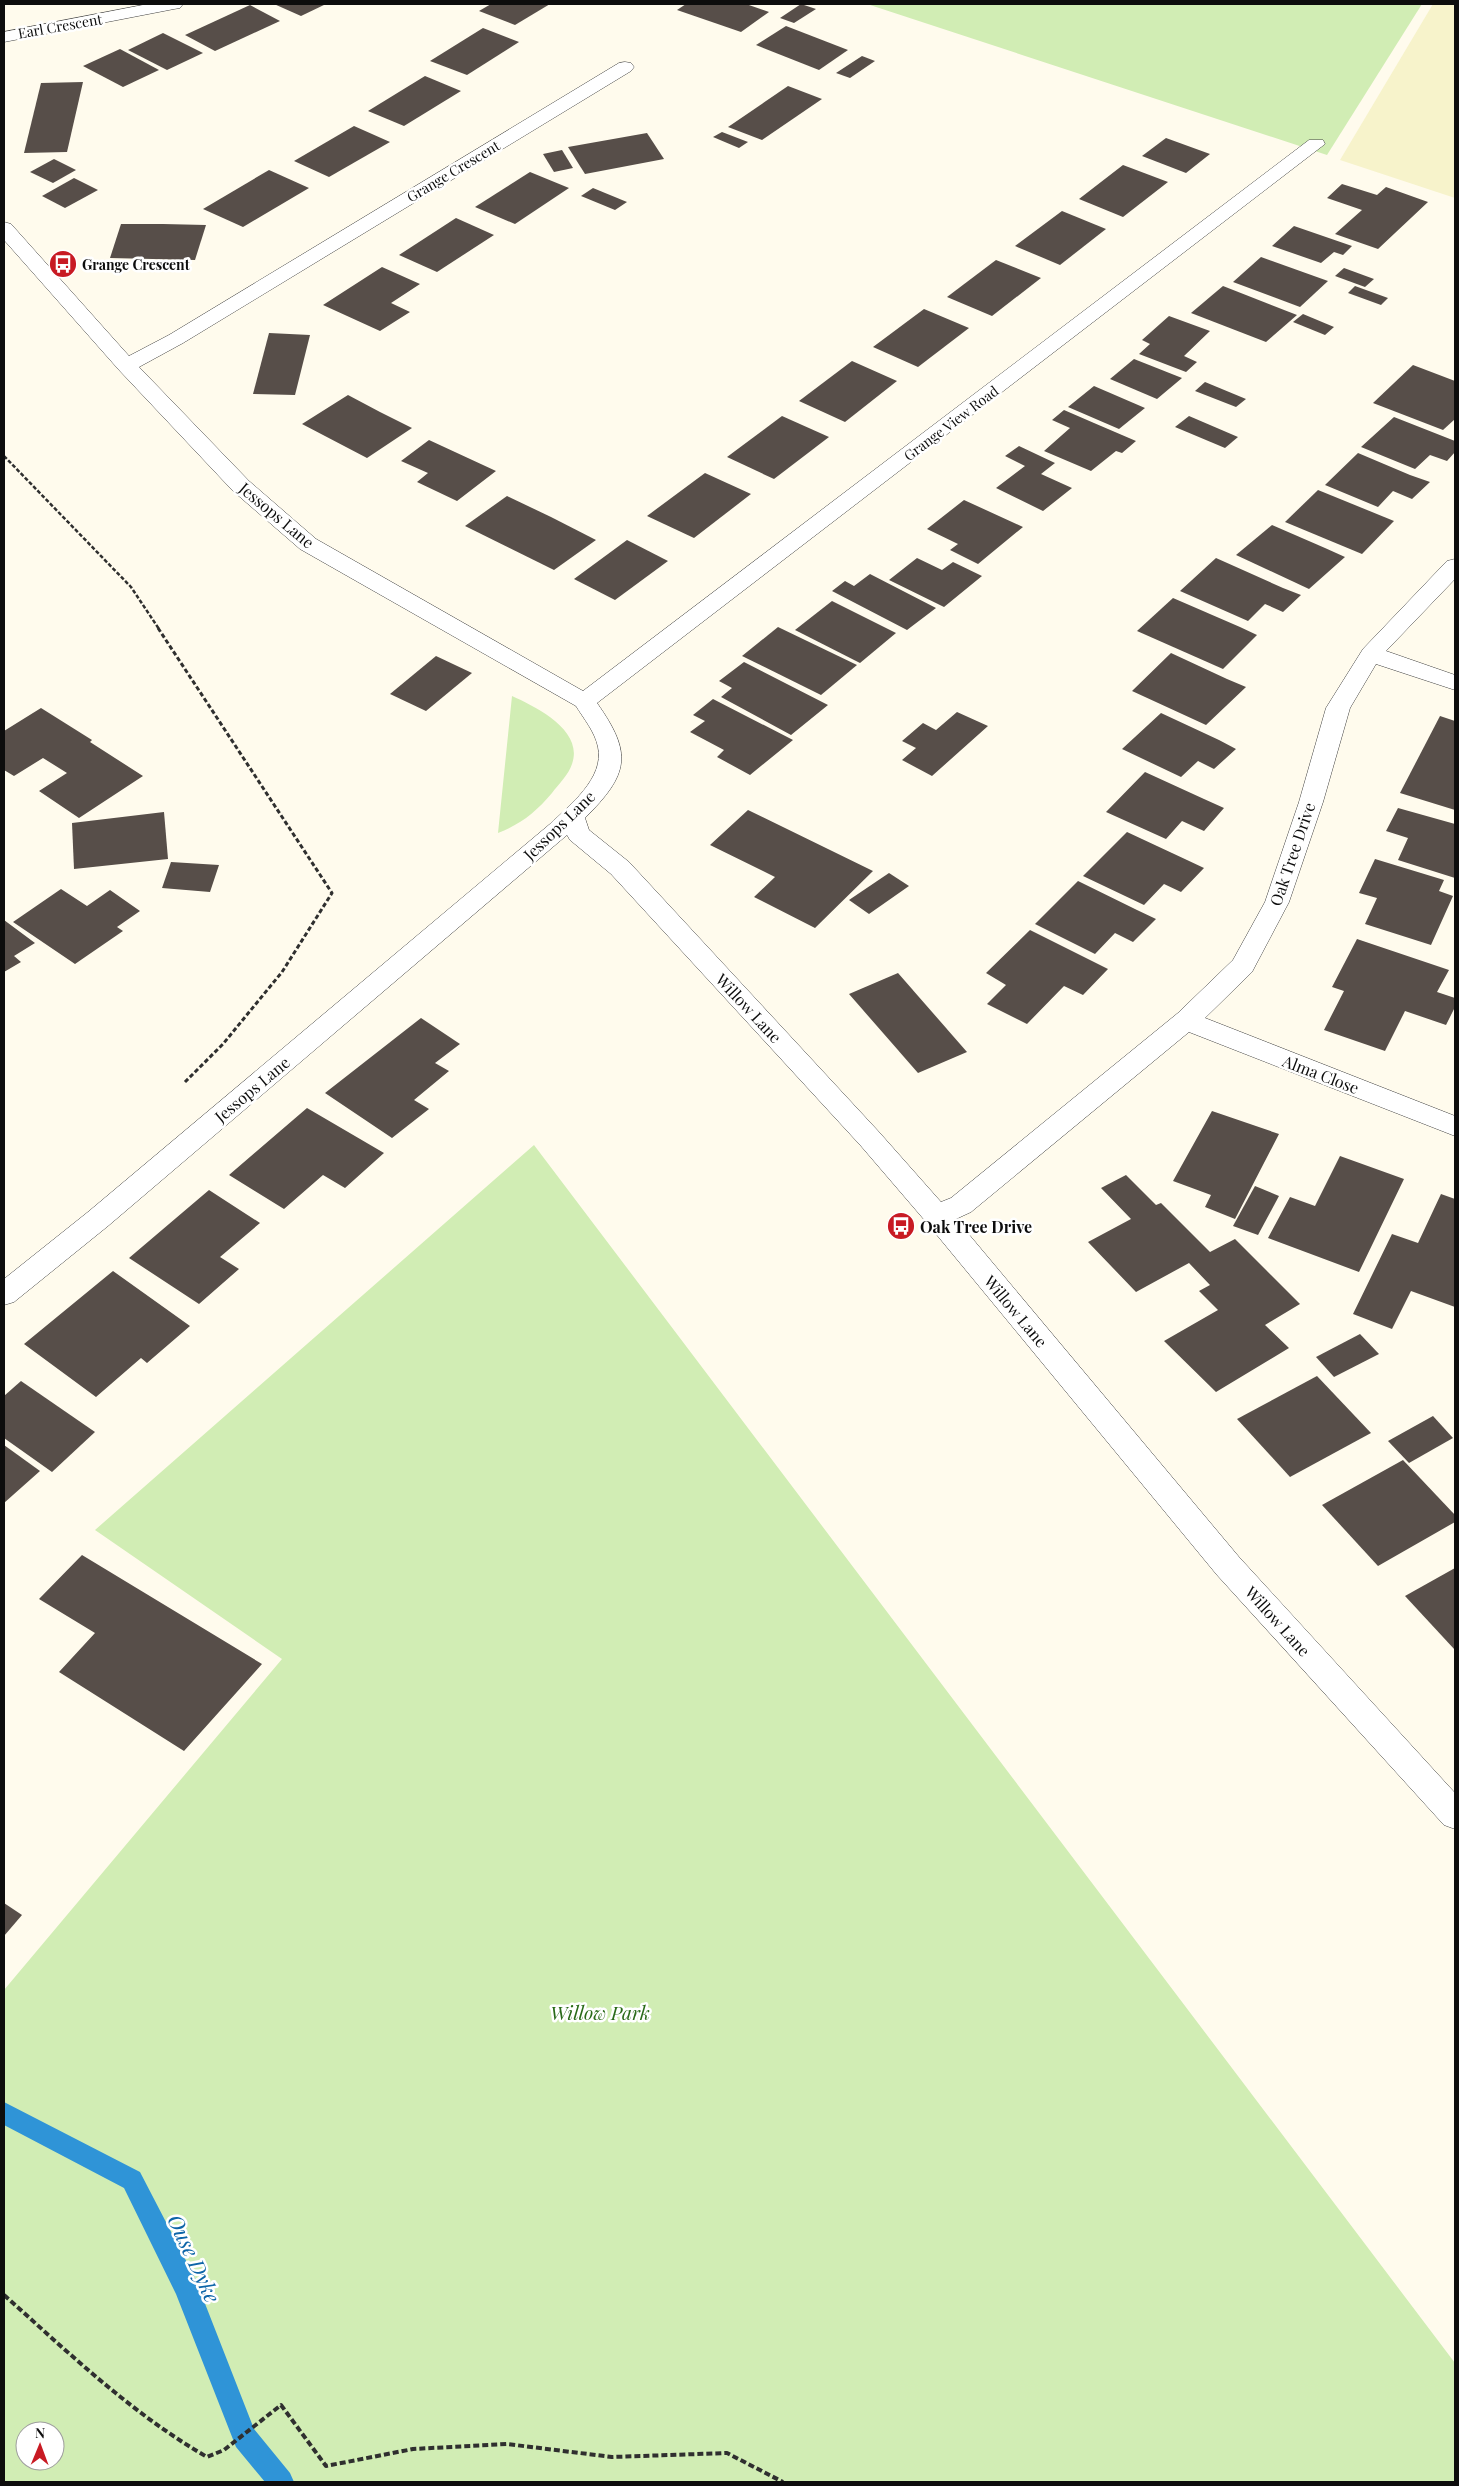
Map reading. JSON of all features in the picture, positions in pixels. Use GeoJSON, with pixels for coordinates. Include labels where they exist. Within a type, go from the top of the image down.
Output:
{"type":"FeatureCollection","features":[{"type":"Feature","properties":{"kind":"street","name":"Earl Crescent"},"geometry":{"type":"LineString","coordinates":[[4,37],[174,4]]}},
{"type":"Feature","properties":{"kind":"street","name":"Grange Crescent"},"geometry":{"type":"LineString","coordinates":[[126,366],[176,340],[625,67]]}},
{"type":"Feature","properties":{"kind":"street","name":"Grange View Road"},"geometry":{"type":"LineString","coordinates":[[584,701],[601,690],[1316,144]]}},
{"type":"Feature","properties":{"kind":"street","name":"Jessops Lane"},"geometry":{"type":"LineString","coordinates":[[4,228],[126,366],[241,486],[308,544],[584,701],[602,728],[611,755],[602,784],[572,816],[415,952],[98,1219],[4,1294]]}},
{"type":"Feature","properties":{"kind":"street","name":"Oak Tree Drive"},"geometry":{"type":"LineString","coordinates":[[937,1216],[961,1205],[1187,1020],[1242,966],[1277,902],[1311,802],[1338,708],[1370,654],[1455,566]]}},
{"type":"Feature","properties":{"kind":"street"},"geometry":{"type":"LineString","coordinates":[[1370,654],[1455,683]]}},
{"type":"Feature","properties":{"kind":"street","name":"Willow Lane"},"geometry":{"type":"LineString","coordinates":[[572,816],[579,834],[626,875],[870,1139],[937,1216],[1228,1566],[1455,1815]]}},
{"type":"Feature","properties":{"kind":"street","name":"Alma Close"},"geometry":{"type":"LineString","coordinates":[[1187,1020],[1212,1032],[1455,1126]]}},
{"type":"Feature","properties":{"kind":"path"},"geometry":{"type":"LineString","coordinates":[[4,456],[130,587],[332,893],[282,972],[223,1044],[181,1086]]}},
{"type":"Feature","properties":{"kind":"path"},"geometry":{"type":"LineString","coordinates":[[4,2295],[138,2412],[184,2444],[207,2457],[224,2450],[281,2405],[326,2466],[413,2449],[507,2444],[612,2457],[727,2453],[783,2482]]}},
{"type":"Feature","properties":{"kind":"shaded area"},"geometry":{"type":"Polygon","coordinates":[[[1433,4],[1455,4],[1455,198],[1340,160],[1433,4]]]}},
{"type":"Feature","properties":{"kind":"green space"},"geometry":{"type":"Polygon","coordinates":[[[867,4],[1422,4],[1327,155],[867,4]]]}},
{"type":"Feature","properties":{"kind":"green space"},"geometry":{"type":"Polygon","coordinates":[[[512,696],[533,706],[556,721],[565,730],[574,752],[572,764],[568,772],[546,800],[521,821],[498,833],[512,696]]]}},
{"type":"Feature","properties":{"kind":"green space","name":"Willow Park"},"geometry":{"type":"Polygon","coordinates":[[[534,1145],[1455,2363],[1455,2482],[4,2482],[4,1990],[282,1659],[95,1530],[534,1145]]]}},
{"type":"Feature","properties":{"kind":"building"},"geometry":{"type":"Polygon","coordinates":[[[274,4],[326,4],[301,16],[274,4]]]}},
{"type":"Feature","properties":{"kind":"building"},"geometry":{"type":"Polygon","coordinates":[[[491,4],[550,4],[515,25],[479,11],[491,4]]]}},
{"type":"Feature","properties":{"kind":"building"},"geometry":{"type":"Polygon","coordinates":[[[686,4],[746,4],[769,12],[741,32],[677,10],[686,4]]]}},
{"type":"Feature","properties":{"kind":"building"},"geometry":{"type":"Polygon","coordinates":[[[801,4],[816,9],[794,23],[780,18],[801,4]]]}},
{"type":"Feature","properties":{"kind":"building"},"geometry":{"type":"Polygon","coordinates":[[[250,5],[280,21],[215,51],[185,35],[250,5]]]}},
{"type":"Feature","properties":{"kind":"building"},"geometry":{"type":"Polygon","coordinates":[[[786,26],[848,50],[819,70],[756,45],[786,26]]]}},
{"type":"Feature","properties":{"kind":"building"},"geometry":{"type":"Polygon","coordinates":[[[483,28],[519,42],[467,75],[430,61],[483,28]]]}},
{"type":"Feature","properties":{"kind":"building"},"geometry":{"type":"Polygon","coordinates":[[[163,33],[203,53],[167,70],[128,50],[163,33]]]}},
{"type":"Feature","properties":{"kind":"building"},"geometry":{"type":"Polygon","coordinates":[[[120,49],[159,70],[123,87],[83,66],[120,49]]]}},
{"type":"Feature","properties":{"kind":"building"},"geometry":{"type":"Polygon","coordinates":[[[862,56],[875,61],[850,78],[836,73],[862,56]]]}},
{"type":"Feature","properties":{"kind":"building"},"geometry":{"type":"Polygon","coordinates":[[[425,76],[461,91],[404,126],[368,111],[425,76]]]}},
{"type":"Feature","properties":{"kind":"building"},"geometry":{"type":"Polygon","coordinates":[[[83,82],[67,152],[24,153],[41,83],[83,82]]]}},
{"type":"Feature","properties":{"kind":"building"},"geometry":{"type":"Polygon","coordinates":[[[788,86],[822,99],[762,140],[728,127],[788,86]]]}},
{"type":"Feature","properties":{"kind":"building"},"geometry":{"type":"Polygon","coordinates":[[[354,126],[390,142],[329,177],[294,161],[354,126]]]}},
{"type":"Feature","properties":{"kind":"building"},"geometry":{"type":"Polygon","coordinates":[[[722,132],[748,142],[739,148],[713,137],[722,132]]]}},
{"type":"Feature","properties":{"kind":"building"},"geometry":{"type":"Polygon","coordinates":[[[647,133],[664,159],[585,174],[568,147],[647,133]]]}},
{"type":"Feature","properties":{"kind":"building"},"geometry":{"type":"Polygon","coordinates":[[[1166,138],[1210,154],[1186,173],[1142,156],[1166,138]]]}},
{"type":"Feature","properties":{"kind":"building"},"geometry":{"type":"Polygon","coordinates":[[[562,150],[573,168],[554,172],[543,154],[562,150]]]}},
{"type":"Feature","properties":{"kind":"building"},"geometry":{"type":"Polygon","coordinates":[[[54,159],[76,170],[53,183],[30,172],[54,159]]]}},
{"type":"Feature","properties":{"kind":"building"},"geometry":{"type":"Polygon","coordinates":[[[1123,165],[1168,182],[1123,217],[1079,199],[1123,165]]]}},
{"type":"Feature","properties":{"kind":"building"},"geometry":{"type":"Polygon","coordinates":[[[269,170],[309,188],[243,227],[203,209],[269,170]]]}},
{"type":"Feature","properties":{"kind":"building"},"geometry":{"type":"Polygon","coordinates":[[[530,172],[569,188],[515,224],[475,207],[530,172]]]}},
{"type":"Feature","properties":{"kind":"building"},"geometry":{"type":"Polygon","coordinates":[[[74,178],[98,190],[65,208],[42,196],[74,178]]]}},
{"type":"Feature","properties":{"kind":"building"},"geometry":{"type":"Polygon","coordinates":[[[1342,184],[1377,195],[1386,187],[1428,202],[1378,249],[1335,234],[1362,210],[1327,198],[1342,184]]]}},
{"type":"Feature","properties":{"kind":"building"},"geometry":{"type":"Polygon","coordinates":[[[593,188],[627,202],[615,210],[581,196],[593,188]]]}},
{"type":"Feature","properties":{"kind":"building"},"geometry":{"type":"Polygon","coordinates":[[[1062,211],[1106,229],[1060,265],[1015,246],[1062,211]]]}},
{"type":"Feature","properties":{"kind":"building"},"geometry":{"type":"Polygon","coordinates":[[[456,218],[494,235],[437,272],[399,255],[456,218]]]}},
{"type":"Feature","properties":{"kind":"building"},"geometry":{"type":"Polygon","coordinates":[[[121,224],[206,225],[195,260],[110,258],[121,224]]]}},
{"type":"Feature","properties":{"kind":"building"},"geometry":{"type":"Polygon","coordinates":[[[1294,226],[1352,246],[1343,255],[1334,252],[1321,263],[1272,246],[1294,226]]]}},
{"type":"Feature","properties":{"kind":"building"},"geometry":{"type":"Polygon","coordinates":[[[1261,257],[1328,281],[1300,307],[1233,282],[1261,257]]]}},
{"type":"Feature","properties":{"kind":"building"},"geometry":{"type":"Polygon","coordinates":[[[996,260],[1041,278],[992,316],[947,297],[996,260]]]}},
{"type":"Feature","properties":{"kind":"building"},"geometry":{"type":"Polygon","coordinates":[[[382,267],[420,284],[391,303],[410,312],[380,331],[323,305],[382,267]]]}},
{"type":"Feature","properties":{"kind":"building"},"geometry":{"type":"Polygon","coordinates":[[[1344,268],[1374,279],[1365,287],[1335,276],[1344,268]]]}},
{"type":"Feature","properties":{"kind":"building"},"geometry":{"type":"Polygon","coordinates":[[[1223,286],[1297,315],[1266,342],[1191,313],[1223,286]]]}},
{"type":"Feature","properties":{"kind":"building"},"geometry":{"type":"Polygon","coordinates":[[[1355,286],[1388,298],[1381,305],[1348,293],[1355,286]]]}},
{"type":"Feature","properties":{"kind":"building"},"geometry":{"type":"Polygon","coordinates":[[[924,309],[969,328],[918,367],[873,347],[924,309]]]}},
{"type":"Feature","properties":{"kind":"building"},"geometry":{"type":"Polygon","coordinates":[[[1303,314],[1334,327],[1325,335],[1293,322],[1303,314]]]}},
{"type":"Feature","properties":{"kind":"building"},"geometry":{"type":"Polygon","coordinates":[[[1169,316],[1210,331],[1184,356],[1197,362],[1186,372],[1139,354],[1150,344],[1142,340],[1169,316]]]}},
{"type":"Feature","properties":{"kind":"building"},"geometry":{"type":"Polygon","coordinates":[[[269,333],[310,335],[295,395],[253,394],[269,333]]]}},
{"type":"Feature","properties":{"kind":"building"},"geometry":{"type":"Polygon","coordinates":[[[1134,359],[1182,378],[1157,399],[1110,379],[1134,359]]]}},
{"type":"Feature","properties":{"kind":"building"},"geometry":{"type":"Polygon","coordinates":[[[852,361],[897,381],[845,422],[799,401],[852,361]]]}},
{"type":"Feature","properties":{"kind":"building"},"geometry":{"type":"Polygon","coordinates":[[[1413,365],[1455,381],[1455,419],[1443,430],[1373,403],[1413,365]]]}},
{"type":"Feature","properties":{"kind":"building"},"geometry":{"type":"Polygon","coordinates":[[[1205,382],[1246,399],[1236,407],[1195,391],[1205,382]]]}},
{"type":"Feature","properties":{"kind":"building"},"geometry":{"type":"Polygon","coordinates":[[[1094,386],[1145,408],[1119,429],[1068,407],[1094,386]]]}},
{"type":"Feature","properties":{"kind":"building"},"geometry":{"type":"Polygon","coordinates":[[[348,395],[412,428],[367,458],[302,424],[348,395]]]}},
{"type":"Feature","properties":{"kind":"building"},"geometry":{"type":"Polygon","coordinates":[[[1064,410],[1136,441],[1122,453],[1116,451],[1091,471],[1044,451],[1070,428],[1052,420],[1064,410]]]}},
{"type":"Feature","properties":{"kind":"building"},"geometry":{"type":"Polygon","coordinates":[[[782,416],[829,437],[774,479],[727,457],[782,416]]]}},
{"type":"Feature","properties":{"kind":"building"},"geometry":{"type":"Polygon","coordinates":[[[1189,416],[1238,437],[1225,448],[1175,427],[1189,416]]]}},
{"type":"Feature","properties":{"kind":"building"},"geometry":{"type":"Polygon","coordinates":[[[1394,417],[1455,441],[1455,452],[1447,461],[1430,455],[1415,469],[1361,447],[1394,417]]]}},
{"type":"Feature","properties":{"kind":"building"},"geometry":{"type":"Polygon","coordinates":[[[429,440],[496,471],[457,501],[417,482],[428,473],[401,461],[429,440]]]}},
{"type":"Feature","properties":{"kind":"building"},"geometry":{"type":"Polygon","coordinates":[[[1019,446],[1055,463],[1041,474],[1072,488],[1043,511],[996,488],[1025,466],[1005,456],[1019,446]]]}},
{"type":"Feature","properties":{"kind":"building"},"geometry":{"type":"Polygon","coordinates":[[[1358,453],[1430,482],[1412,499],[1393,491],[1378,507],[1325,485],[1358,453]]]}},
{"type":"Feature","properties":{"kind":"building"},"geometry":{"type":"Polygon","coordinates":[[[705,473],[751,494],[694,538],[647,516],[705,473]]]}},
{"type":"Feature","properties":{"kind":"building"},"geometry":{"type":"Polygon","coordinates":[[[1318,490],[1394,521],[1362,554],[1285,522],[1318,490]]]}},
{"type":"Feature","properties":{"kind":"building"},"geometry":{"type":"Polygon","coordinates":[[[507,496],[596,540],[554,570],[465,526],[507,496]]]}},
{"type":"Feature","properties":{"kind":"building"},"geometry":{"type":"Polygon","coordinates":[[[964,500],[1023,527],[978,564],[950,550],[958,544],[927,529],[964,500]]]}},
{"type":"Feature","properties":{"kind":"building"},"geometry":{"type":"Polygon","coordinates":[[[1272,525],[1345,557],[1309,589],[1236,555],[1272,525]]]}},
{"type":"Feature","properties":{"kind":"building"},"geometry":{"type":"Polygon","coordinates":[[[627,540],[668,561],[615,600],[574,579],[627,540]]]}},
{"type":"Feature","properties":{"kind":"building"},"geometry":{"type":"Polygon","coordinates":[[[917,558],[942,570],[953,562],[982,576],[944,607],[889,580],[917,558]]]}},
{"type":"Feature","properties":{"kind":"building"},"geometry":{"type":"Polygon","coordinates":[[[1216,558],[1301,595],[1283,612],[1265,604],[1248,621],[1180,591],[1216,558]]]}},
{"type":"Feature","properties":{"kind":"building"},"geometry":{"type":"Polygon","coordinates":[[[870,574],[936,608],[907,630],[832,591],[845,581],[854,586],[870,574]]]}},
{"type":"Feature","properties":{"kind":"building"},"geometry":{"type":"Polygon","coordinates":[[[1173,598],[1257,635],[1223,669],[1137,631],[1173,598]]]}},
{"type":"Feature","properties":{"kind":"building"},"geometry":{"type":"Polygon","coordinates":[[[832,601],[896,633],[860,663],[795,630],[832,601]]]}},
{"type":"Feature","properties":{"kind":"building"},"geometry":{"type":"Polygon","coordinates":[[[778,627],[857,665],[821,695],[742,656],[778,627]]]}},
{"type":"Feature","properties":{"kind":"building"},"geometry":{"type":"Polygon","coordinates":[[[1171,653],[1246,687],[1206,725],[1132,691],[1171,653]]]}},
{"type":"Feature","properties":{"kind":"building"},"geometry":{"type":"Polygon","coordinates":[[[436,656],[472,673],[426,711],[390,694],[436,656]]]}},
{"type":"Feature","properties":{"kind":"building"},"geometry":{"type":"Polygon","coordinates":[[[744,662],[828,705],[791,735],[721,697],[732,688],[719,681],[744,662]]]}},
{"type":"Feature","properties":{"kind":"building"},"geometry":{"type":"Polygon","coordinates":[[[713,699],[793,740],[750,775],[717,757],[724,750],[690,732],[705,721],[693,715],[713,699]]]}},
{"type":"Feature","properties":{"kind":"building"},"geometry":{"type":"Polygon","coordinates":[[[41,708],[92,740],[90,742],[143,776],[79,818],[39,791],[67,773],[43,758],[14,776],[4,770],[4,731],[41,708]]]}},
{"type":"Feature","properties":{"kind":"building"},"geometry":{"type":"Polygon","coordinates":[[[957,712],[988,726],[932,776],[902,760],[916,748],[902,741],[923,723],[936,730],[957,712]]]}},
{"type":"Feature","properties":{"kind":"building"},"geometry":{"type":"Polygon","coordinates":[[[1161,713],[1236,749],[1214,769],[1198,761],[1181,777],[1122,749],[1161,713]]]}},
{"type":"Feature","properties":{"kind":"building"},"geometry":{"type":"Polygon","coordinates":[[[1440,716],[1455,721],[1455,810],[1400,793],[1440,716]]]}},
{"type":"Feature","properties":{"kind":"building"},"geometry":{"type":"Polygon","coordinates":[[[1145,772],[1224,808],[1204,831],[1182,821],[1166,839],[1106,812],[1145,772]]]}},
{"type":"Feature","properties":{"kind":"building"},"geometry":{"type":"Polygon","coordinates":[[[1398,808],[1455,824],[1455,878],[1398,860],[1408,838],[1386,831],[1398,808]]]}},
{"type":"Feature","properties":{"kind":"building"},"geometry":{"type":"Polygon","coordinates":[[[748,810],[873,871],[815,928],[754,897],[775,877],[710,845],[748,810]]]}},
{"type":"Feature","properties":{"kind":"building"},"geometry":{"type":"Polygon","coordinates":[[[164,812],[168,859],[74,869],[72,823],[164,812]]]}},
{"type":"Feature","properties":{"kind":"building"},"geometry":{"type":"Polygon","coordinates":[[[1127,832],[1204,868],[1181,892],[1164,884],[1144,905],[1083,876],[1127,832]]]}},
{"type":"Feature","properties":{"kind":"building"},"geometry":{"type":"Polygon","coordinates":[[[1375,859],[1444,880],[1439,891],[1453,896],[1431,945],[1365,924],[1377,898],[1359,893],[1375,859]]]}},
{"type":"Feature","properties":{"kind":"building"},"geometry":{"type":"Polygon","coordinates":[[[171,862],[219,865],[210,892],[162,888],[171,862]]]}},
{"type":"Feature","properties":{"kind":"building"},"geometry":{"type":"Polygon","coordinates":[[[889,873],[909,886],[869,914],[849,900],[889,873]]]}},
{"type":"Feature","properties":{"kind":"building"},"geometry":{"type":"Polygon","coordinates":[[[1078,881],[1156,919],[1133,942],[1115,933],[1095,954],[1035,924],[1078,881]]]}},
{"type":"Feature","properties":{"kind":"building"},"geometry":{"type":"Polygon","coordinates":[[[61,889],[87,906],[110,890],[140,911],[117,927],[123,931],[75,964],[13,922],[61,889]]]}},
{"type":"Feature","properties":{"kind":"building"},"geometry":{"type":"Polygon","coordinates":[[[4,920],[35,943],[14,956],[21,962],[4,972],[4,920]]]}},
{"type":"Feature","properties":{"kind":"building"},"geometry":{"type":"Polygon","coordinates":[[[1030,930],[1108,969],[1083,995],[1064,986],[1027,1024],[987,1004],[1006,985],[986,973],[1030,930]]]}},
{"type":"Feature","properties":{"kind":"building"},"geometry":{"type":"Polygon","coordinates":[[[1357,939],[1449,970],[1437,992],[1455,998],[1455,1007],[1446,1025],[1405,1011],[1385,1051],[1324,1030],[1344,991],[1332,987],[1357,939]]]}},
{"type":"Feature","properties":{"kind":"building"},"geometry":{"type":"Polygon","coordinates":[[[898,973],[967,1052],[918,1073],[849,994],[898,973]]]}},
{"type":"Feature","properties":{"kind":"building"},"geometry":{"type":"Polygon","coordinates":[[[421,1018],[460,1044],[435,1063],[449,1071],[414,1100],[429,1109],[392,1138],[325,1093],[421,1018]]]}},
{"type":"Feature","properties":{"kind":"building"},"geometry":{"type":"Polygon","coordinates":[[[307,1108],[384,1153],[345,1188],[323,1175],[284,1209],[229,1175],[307,1108]]]}},
{"type":"Feature","properties":{"kind":"building"},"geometry":{"type":"Polygon","coordinates":[[[1212,1111],[1279,1134],[1235,1219],[1205,1207],[1211,1195],[1173,1181],[1212,1111]]]}},
{"type":"Feature","properties":{"kind":"building"},"geometry":{"type":"Polygon","coordinates":[[[1340,1156],[1404,1179],[1359,1272],[1268,1238],[1290,1197],[1315,1206],[1340,1156]]]}},
{"type":"Feature","properties":{"kind":"building"},"geometry":{"type":"Polygon","coordinates":[[[1126,1175],[1156,1205],[1161,1203],[1210,1252],[1235,1239],[1300,1304],[1265,1325],[1289,1348],[1216,1392],[1164,1341],[1218,1310],[1199,1291],[1210,1285],[1189,1263],[1136,1292],[1088,1242],[1131,1219],[1101,1188],[1126,1175]]]}},
{"type":"Feature","properties":{"kind":"building"},"geometry":{"type":"Polygon","coordinates":[[[1255,1186],[1279,1196],[1258,1235],[1233,1226],[1255,1186]]]}},
{"type":"Feature","properties":{"kind":"building"},"geometry":{"type":"Polygon","coordinates":[[[209,1190],[260,1223],[220,1257],[239,1269],[199,1304],[129,1258],[209,1190]]]}},
{"type":"Feature","properties":{"kind":"building"},"geometry":{"type":"Polygon","coordinates":[[[1441,1194],[1455,1199],[1455,1307],[1411,1291],[1392,1329],[1353,1314],[1392,1234],[1418,1243],[1441,1194]]]}},
{"type":"Feature","properties":{"kind":"building"},"geometry":{"type":"Polygon","coordinates":[[[113,1271],[190,1326],[147,1363],[141,1358],[96,1397],[24,1344],[113,1271]]]}},
{"type":"Feature","properties":{"kind":"building"},"geometry":{"type":"Polygon","coordinates":[[[1360,1334],[1379,1354],[1334,1377],[1316,1357],[1360,1334]]]}},
{"type":"Feature","properties":{"kind":"building"},"geometry":{"type":"Polygon","coordinates":[[[1317,1376],[1371,1433],[1290,1477],[1237,1419],[1317,1376]]]}},
{"type":"Feature","properties":{"kind":"building"},"geometry":{"type":"Polygon","coordinates":[[[21,1381],[95,1432],[52,1472],[4,1438],[4,1396],[21,1381]]]}},
{"type":"Feature","properties":{"kind":"building"},"geometry":{"type":"Polygon","coordinates":[[[1433,1416],[1453,1438],[1409,1463],[1388,1441],[1433,1416]]]}},
{"type":"Feature","properties":{"kind":"building"},"geometry":{"type":"Polygon","coordinates":[[[4,1445],[40,1471],[4,1503],[4,1445]]]}},
{"type":"Feature","properties":{"kind":"building"},"geometry":{"type":"Polygon","coordinates":[[[1403,1460],[1455,1515],[1455,1522],[1378,1566],[1322,1505],[1403,1460]]]}},
{"type":"Feature","properties":{"kind":"building"},"geometry":{"type":"Polygon","coordinates":[[[82,1555],[262,1664],[184,1751],[59,1672],[95,1633],[39,1599],[82,1555]]]}},
{"type":"Feature","properties":{"kind":"building"},"geometry":{"type":"Polygon","coordinates":[[[1455,1568],[1455,1650],[1405,1596],[1455,1568]]]}},
{"type":"Feature","properties":{"kind":"building"},"geometry":{"type":"Polygon","coordinates":[[[4,1903],[22,1915],[4,1936],[4,1903]]]}},
{"type":"Feature","properties":{"kind":"waterway","name":"Ouse Dyke"},"geometry":{"type":"LineString","coordinates":[[4,2113],[132,2180],[186,2287],[245,2438],[281,2482]]}},
{"type":"Feature","properties":{"kind":"place","name":"Grange Crescent"},"geometry":{"type":"Point","coordinates":[63,264]}},
{"type":"Feature","properties":{"kind":"place","name":"Oak Tree Drive"},"geometry":{"type":"Point","coordinates":[901,1226]}}]}
